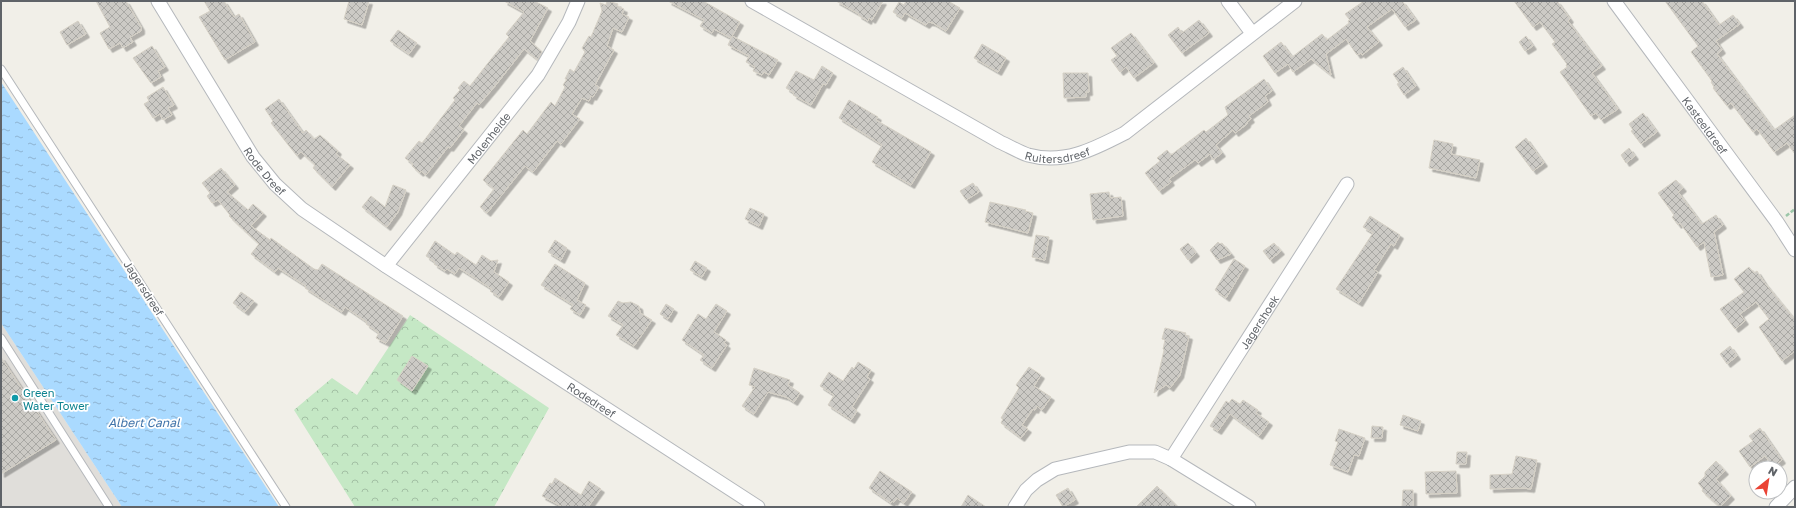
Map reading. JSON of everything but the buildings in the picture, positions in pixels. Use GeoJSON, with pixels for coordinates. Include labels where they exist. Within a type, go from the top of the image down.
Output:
{"type":"FeatureCollection","features":[{"type":"Feature","properties":{"kind":"street","name":"Rode Dreef"},"geometry":{"type":"LineString","coordinates":[[158,1],[253,157],[275,184],[302,209],[426,292]]}},
{"type":"Feature","properties":{"kind":"street","name":"Molenheide"},"geometry":{"type":"LineString","coordinates":[[386,266],[538,75],[566,29],[578,1]]}},
{"type":"Feature","properties":{"kind":"street","name":"Ruitersdreef"},"geometry":{"type":"LineString","coordinates":[[752,1],[1000,142],[1028,155],[1050,159],[1074,156],[1098,147],[1125,133],[1252,33],[1296,1]]}},
{"type":"Feature","properties":{"kind":"street"},"geometry":{"type":"LineString","coordinates":[[1228,1],[1252,33]]}},
{"type":"Feature","properties":{"kind":"street","name":"Kasteeldreef"},"geometry":{"type":"LineString","coordinates":[[1614,1],[1777,222],[1795,250]]}},
{"type":"Feature","properties":{"kind":"street","name":"Jagershoek"},"geometry":{"type":"LineString","coordinates":[[1171,459],[1347,184]]}},
{"type":"Feature","properties":{"kind":"street","name":"Rodedreef"},"geometry":{"type":"LineString","coordinates":[[426,292],[758,507]]}},
{"type":"Feature","properties":{"kind":"street"},"geometry":{"type":"LineString","coordinates":[[1015,507],[1026,490],[1037,480],[1055,469],[1129,452],[1155,452],[1171,459],[1249,507]]}},
{"type":"Feature","properties":{"kind":"street"},"geometry":{"type":"LineString","coordinates":[[1776,507],[1795,487]]}},
{"type":"Feature","properties":{"kind":"lane","name":"Jagersdreef"},"geometry":{"type":"LineString","coordinates":[[1,69],[286,507]]}},
{"type":"Feature","properties":{"kind":"lane"},"geometry":{"type":"LineString","coordinates":[[1,338],[109,507]]}},
{"type":"Feature","properties":{"kind":"shaded area"},"geometry":{"type":"Polygon","coordinates":[[[1,323],[122,507],[1,507],[1,323]]]}},
{"type":"Feature","properties":{"kind":"green space"},"geometry":{"type":"Polygon","coordinates":[[[410,315],[549,408],[494,507],[355,507],[294,410],[332,378],[357,395],[410,315]]]}},
{"type":"Feature","properties":{"kind":"water","name":"Albert Canal"},"geometry":{"type":"Polygon","coordinates":[[[1,82],[279,507],[122,507],[1,323],[1,82]]]}},
{"type":"Feature","properties":{"kind":"place","name":"Green Water Tower"},"geometry":{"type":"Point","coordinates":[15,398]}}]}
